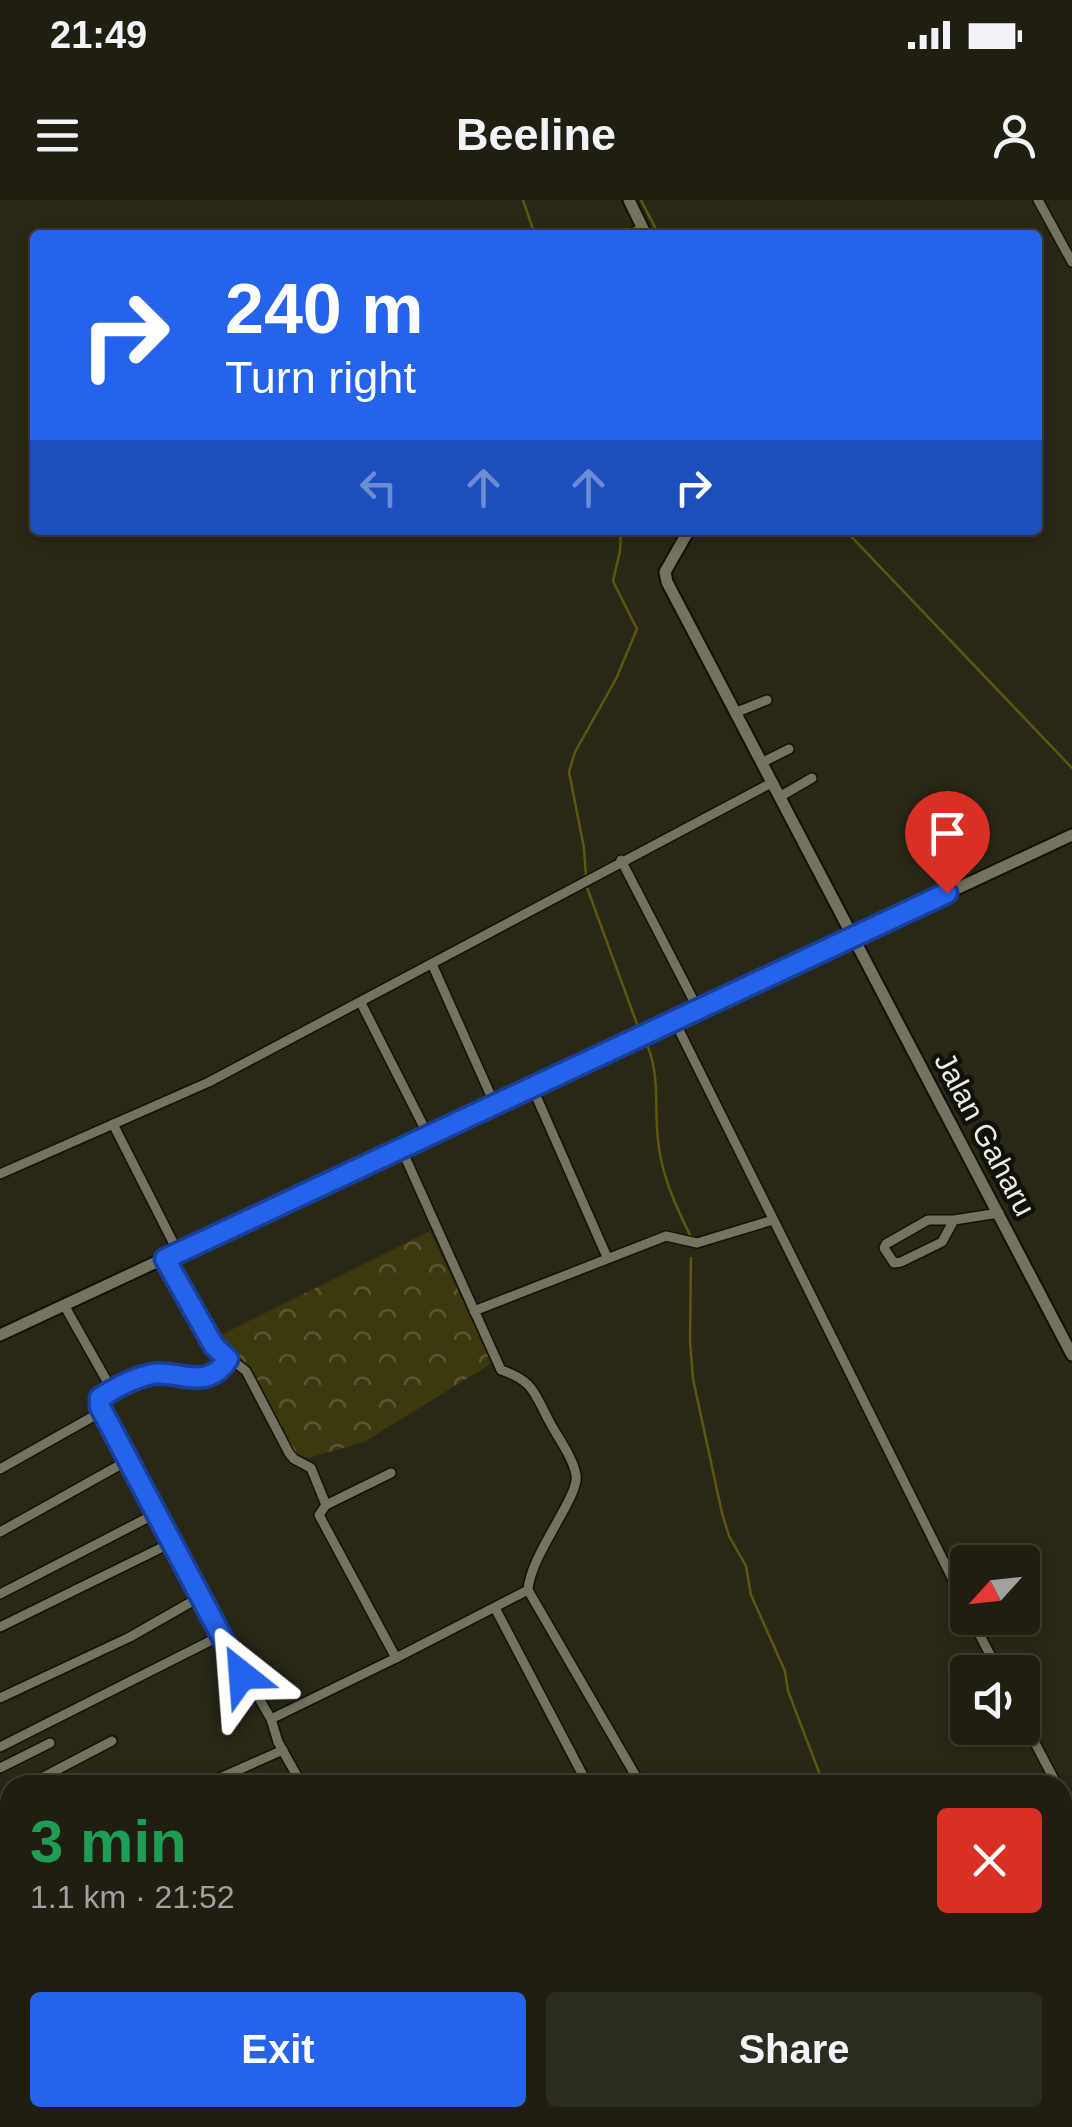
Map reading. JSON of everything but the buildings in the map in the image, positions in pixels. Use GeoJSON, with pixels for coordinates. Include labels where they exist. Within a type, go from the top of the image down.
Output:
{"type":"FeatureCollection","features":[{"type":"Feature","properties":{"kind":"street"},"geometry":{"type":"LineString","coordinates":[[628,200],[643,230]]}},
{"type":"Feature","properties":{"kind":"street"},"geometry":{"type":"LineString","coordinates":[[1038,200],[1072,262]]}},
{"type":"Feature","properties":{"kind":"street","name":"Jalan Gaharu"},"geometry":{"type":"LineString","coordinates":[[686,535],[665,577],[1071,1351]]}},
{"type":"Feature","properties":{"kind":"street"},"geometry":{"type":"LineString","coordinates":[[737,712],[767,700]]}},
{"type":"Feature","properties":{"kind":"street"},"geometry":{"type":"LineString","coordinates":[[763,762],[789,749]]}},
{"type":"Feature","properties":{"kind":"street"},"geometry":{"type":"LineString","coordinates":[[781,796],[812,778]]}},
{"type":"Feature","properties":{"kind":"street"},"geometry":{"type":"LineString","coordinates":[[0,1174],[209,1082],[773,782]]}},
{"type":"Feature","properties":{"kind":"street"},"geometry":{"type":"LineString","coordinates":[[0,1335],[1072,835]]}},
{"type":"Feature","properties":{"kind":"street"},"geometry":{"type":"LineString","coordinates":[[622,860],[698,1009]]}},
{"type":"Feature","properties":{"kind":"street"},"geometry":{"type":"LineString","coordinates":[[432,964],[495,1105]]}},
{"type":"Feature","properties":{"kind":"street"},"geometry":{"type":"LineString","coordinates":[[361,1003],[428,1136]]}},
{"type":"Feature","properties":{"kind":"street"},"geometry":{"type":"LineString","coordinates":[[674,1020],[950,1574]]}},
{"type":"Feature","properties":{"kind":"street"},"geometry":{"type":"LineString","coordinates":[[533,1089],[607,1257]]}},
{"type":"Feature","properties":{"kind":"street"},"geometry":{"type":"LineString","coordinates":[[113,1124],[178,1252]]}},
{"type":"Feature","properties":{"kind":"street"},"geometry":{"type":"LineString","coordinates":[[401,1148],[501,1370],[527,1381],[577,1477],[572,1496],[548,1533],[534,1565],[528,1590],[635,1775]]}},
{"type":"Feature","properties":{"kind":"street"},"geometry":{"type":"LineString","coordinates":[[954,1220],[942,1242],[898,1263],[884,1248],[924,1221],[999,1214]]}},
{"type":"Feature","properties":{"kind":"street"},"geometry":{"type":"LineString","coordinates":[[474,1311],[666,1236],[697,1244],[773,1220]]}},
{"type":"Feature","properties":{"kind":"street"},"geometry":{"type":"LineString","coordinates":[[165,1259],[214,1346],[246,1371],[289,1454],[309,1465],[326,1505]]}},
{"type":"Feature","properties":{"kind":"street"},"geometry":{"type":"LineString","coordinates":[[64,1305],[112,1390]]}},
{"type":"Feature","properties":{"kind":"street"},"geometry":{"type":"LineString","coordinates":[[228,1359],[220,1368],[199,1378],[156,1373],[112,1390],[100,1398],[102,1412],[200,1598],[270,1719],[297,1775]]}},
{"type":"Feature","properties":{"kind":"street"},"geometry":{"type":"LineString","coordinates":[[0,1469],[102,1412]]}},
{"type":"Feature","properties":{"kind":"street"},"geometry":{"type":"LineString","coordinates":[[0,1532],[127,1460]]}},
{"type":"Feature","properties":{"kind":"street"},"geometry":{"type":"LineString","coordinates":[[391,1473],[319,1512],[396,1658]]}},
{"type":"Feature","properties":{"kind":"street"},"geometry":{"type":"LineString","coordinates":[[0,1594],[155,1514]]}},
{"type":"Feature","properties":{"kind":"street"},"geometry":{"type":"LineString","coordinates":[[0,1627],[171,1544]]}},
{"type":"Feature","properties":{"kind":"street"},"geometry":{"type":"LineString","coordinates":[[270,1719],[528,1590]]}},
{"type":"Feature","properties":{"kind":"street"},"geometry":{"type":"LineString","coordinates":[[0,1698],[200,1598]]}},
{"type":"Feature","properties":{"kind":"street"},"geometry":{"type":"LineString","coordinates":[[495,1608],[583,1775]]}},
{"type":"Feature","properties":{"kind":"street"},"geometry":{"type":"LineString","coordinates":[[0,1746],[222,1635]]}},
{"type":"Feature","properties":{"kind":"street"},"geometry":{"type":"LineString","coordinates":[[47,1775],[112,1741]]}},
{"type":"Feature","properties":{"kind":"street"},"geometry":{"type":"LineString","coordinates":[[0,1768],[50,1743]]}},
{"type":"Feature","properties":{"kind":"street"},"geometry":{"type":"LineString","coordinates":[[1036,1745],[1052,1775]]}},
{"type":"Feature","properties":{"kind":"street"},"geometry":{"type":"LineString","coordinates":[[227,1775],[283,1750]]}},
{"type":"Feature","properties":{"kind":"street"},"geometry":{"type":"LineString","coordinates":[[164,2127],[172,2127]]}},
{"type":"Feature","properties":{"kind":"green space"},"geometry":{"type":"Polygon","coordinates":[[[430,1231],[492,1363],[364,1442],[308,1458],[294,1454],[244,1365],[222,1350],[215,1338],[430,1231]]]}},
{"type":"Feature","properties":{"kind":"waterway"},"geometry":{"type":"LineString","coordinates":[[523,200],[533,230]]}},
{"type":"Feature","properties":{"kind":"waterway"},"geometry":{"type":"LineString","coordinates":[[641,200],[656,230]]}},
{"type":"Feature","properties":{"kind":"waterway"},"geometry":{"type":"LineString","coordinates":[[586,877],[569,772],[575,752],[616,679],[637,629],[613,581],[621,535]]}},
{"type":"Feature","properties":{"kind":"waterway"},"geometry":{"type":"LineString","coordinates":[[850,535],[1072,768]]}},
{"type":"Feature","properties":{"kind":"waterway"},"geometry":{"type":"LineString","coordinates":[[586,885],[640,1032]]}},
{"type":"Feature","properties":{"kind":"waterway"},"geometry":{"type":"LineString","coordinates":[[644,1039],[655,1075],[662,1165],[691,1237]]}},
{"type":"Feature","properties":{"kind":"waterway"},"geometry":{"type":"LineString","coordinates":[[691,1258],[693,1379],[722,1513],[729,1536],[746,1566],[751,1595],[785,1671],[788,1691],[820,1775]]}},
{"type":"Feature","properties":{"kind":"route"},"geometry":{"type":"LineString","coordinates":[[242,1675],[99,1402],[112,1390],[149,1374],[199,1378],[224,1366],[228,1359],[214,1346],[165,1259],[947,893]]}}]}
